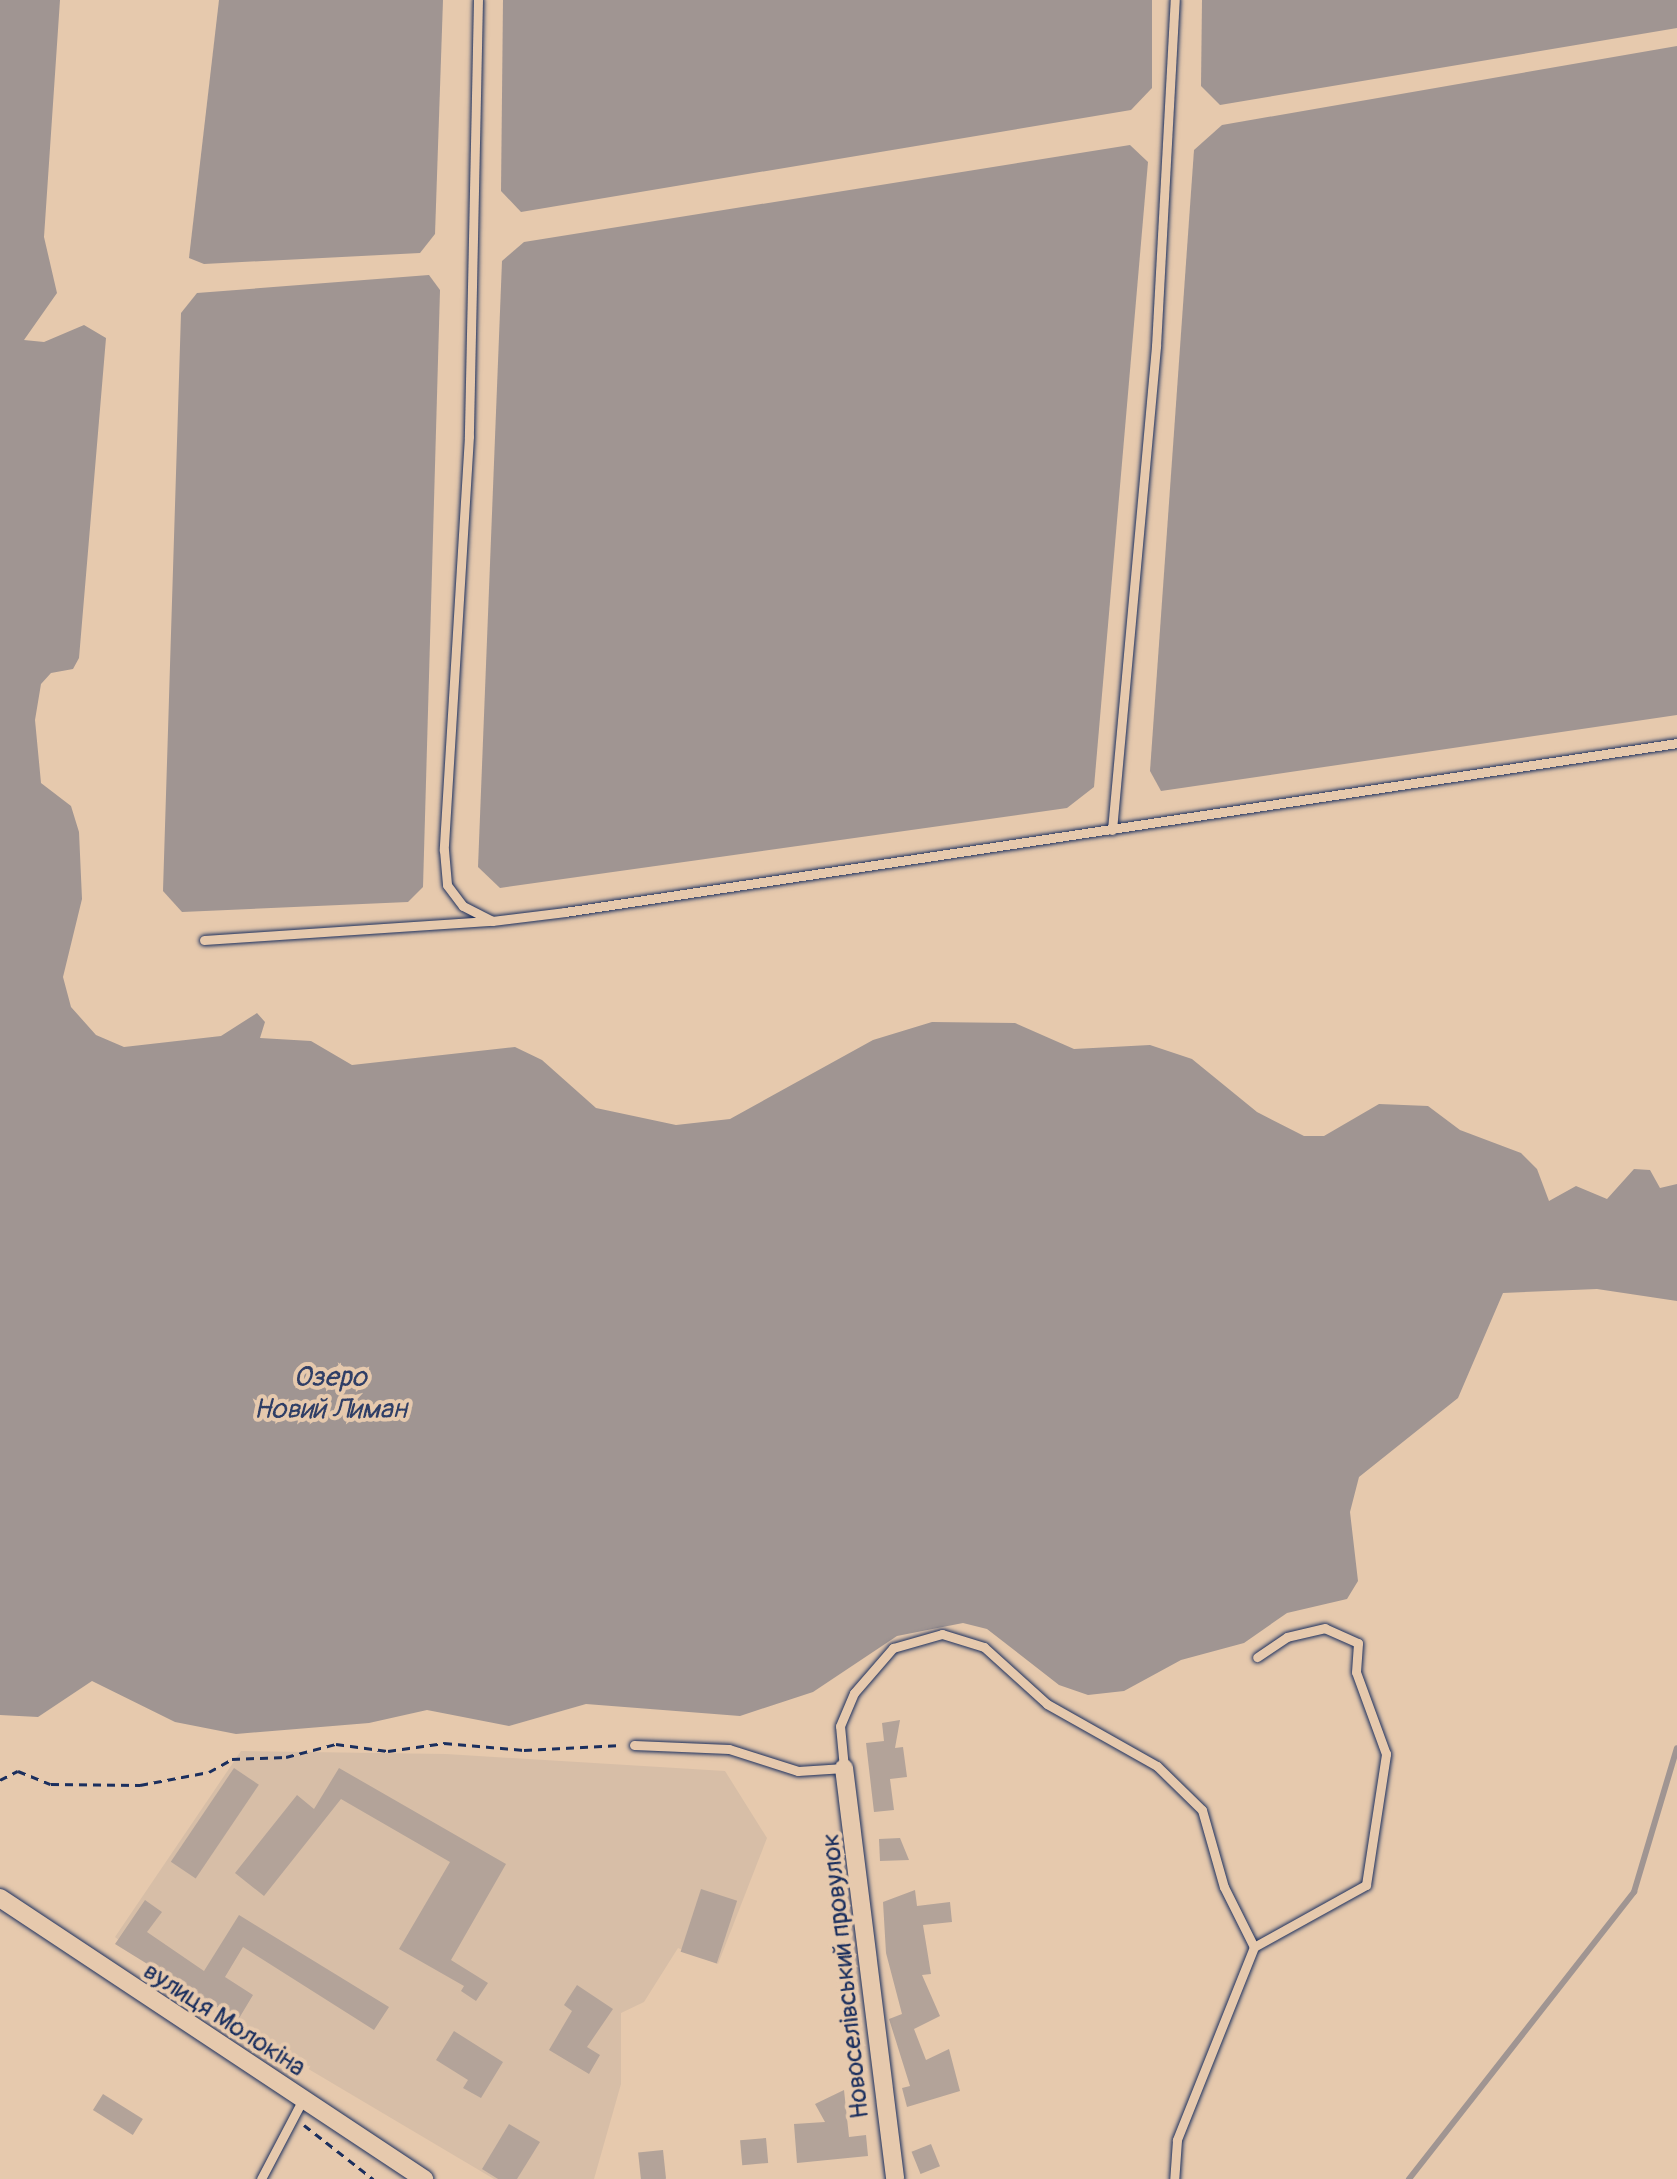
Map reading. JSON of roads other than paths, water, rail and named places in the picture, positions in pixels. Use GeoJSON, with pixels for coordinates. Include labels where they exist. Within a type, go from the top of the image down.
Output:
{"type":"FeatureCollection","features":[{"type":"Feature","properties":{"kind":"street","name":"Новоселівський провулок"},"geometry":{"type":"LineString","coordinates":[[844,1768],[857,1832],[895,2179]]}},
{"type":"Feature","properties":{"kind":"street","name":"вулиця Молокіна"},"geometry":{"type":"LineString","coordinates":[[0,1898],[298,2108],[424,2179]]}},
{"type":"Feature","properties":{"kind":"lane"},"geometry":{"type":"LineString","coordinates":[[478,0],[469,436],[444,850],[447,885],[463,906],[492,921]]}},
{"type":"Feature","properties":{"kind":"lane"},"geometry":{"type":"LineString","coordinates":[[1112,830],[1156,346],[1175,0]]}},
{"type":"Feature","properties":{"kind":"lane"},"geometry":{"type":"LineString","coordinates":[[204,940],[492,921],[1677,743]]}},
{"type":"Feature","properties":{"kind":"lane"},"geometry":{"type":"LineString","coordinates":[[1174,2179],[1177,2140],[1254,1947],[1366,1885],[1386,1754],[1356,1672],[1358,1643],[1325,1628],[1296,1633],[1257,1657]]}},
{"type":"Feature","properties":{"kind":"lane"},"geometry":{"type":"LineString","coordinates":[[634,1745],[729,1749],[798,1771],[844,1768],[842,1716],[893,1648],[935,1635],[972,1641],[1047,1704],[1144,1758],[1188,1792],[1206,1819],[1224,1887],[1254,1947]]}},
{"type":"Feature","properties":{"kind":"lane"},"geometry":{"type":"LineString","coordinates":[[261,2179],[298,2108]]}},
{"type":"Feature","properties":{"kind":"water","name":"Озеро Новий Лиман"},"geometry":{"type":"Polygon","coordinates":[[[0,0],[60,0],[44,237],[57,293],[24,340],[44,342],[84,325],[106,338],[79,658],[73,669],[51,673],[41,684],[35,720],[41,783],[71,806],[79,832],[82,899],[63,977],[71,1007],[96,1035],[124,1047],[221,1036],[257,1013],[265,1022],[260,1038],[311,1041],[352,1065],[515,1047],[542,1060],[596,1108],[676,1125],[730,1119],[873,1040],[932,1022],[1015,1023],[1074,1049],[1150,1045],[1192,1059],[1257,1112],[1304,1136],[1324,1136],[1379,1104],[1428,1106],[1460,1130],[1521,1153],[1537,1169],[1549,1201],[1576,1186],[1607,1199],[1634,1169],[1650,1170],[1660,1188],[1677,1184],[1677,1301],[1597,1289],[1503,1293],[1458,1398],[1359,1477],[1350,1512],[1358,1581],[1347,1599],[1287,1613],[1244,1643],[1181,1660],[1124,1691],[1088,1695],[1059,1685],[987,1629],[963,1623],[897,1636],[813,1692],[740,1716],[586,1704],[509,1726],[427,1710],[369,1723],[236,1734],[175,1722],[92,1681],[38,1717],[0,1715],[0,0]]]}},
{"type":"Feature","properties":{"kind":"water"},"geometry":{"type":"Polygon","coordinates":[[[219,0],[443,0],[435,234],[420,253],[204,264],[189,258],[219,0]]]}},
{"type":"Feature","properties":{"kind":"water"},"geometry":{"type":"Polygon","coordinates":[[[503,0],[1152,0],[1152,88],[1131,110],[521,212],[501,191],[503,0]]]}},
{"type":"Feature","properties":{"kind":"water"},"geometry":{"type":"Polygon","coordinates":[[[1202,0],[1677,0],[1677,28],[1220,105],[1201,86],[1202,0]]]}},
{"type":"Feature","properties":{"kind":"water"},"geometry":{"type":"Polygon","coordinates":[[[1677,46],[1677,715],[1161,791],[1150,771],[1194,150],[1222,125],[1677,46]]]}},
{"type":"Feature","properties":{"kind":"water"},"geometry":{"type":"Polygon","coordinates":[[[1130,145],[1148,162],[1094,787],[1067,808],[500,888],[478,867],[502,261],[524,242],[1130,145]]]}},
{"type":"Feature","properties":{"kind":"water"},"geometry":{"type":"Polygon","coordinates":[[[429,275],[440,290],[423,887],[408,902],[182,912],[163,891],[181,313],[197,293],[429,275]]]}},
{"type":"Feature","properties":{"kind":"waterway"},"geometry":{"type":"LineString","coordinates":[[1409,2179],[1634,1892],[1677,1748]]}}]}
